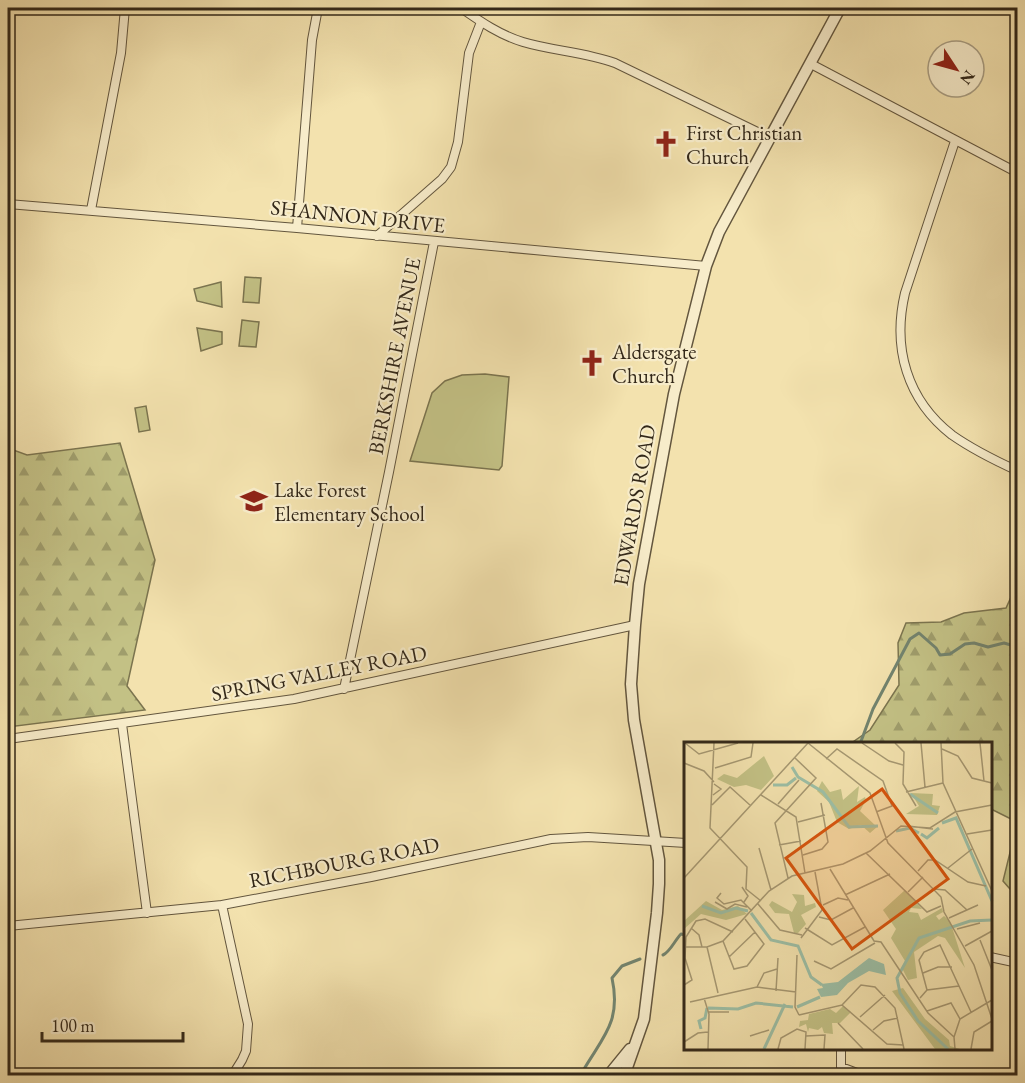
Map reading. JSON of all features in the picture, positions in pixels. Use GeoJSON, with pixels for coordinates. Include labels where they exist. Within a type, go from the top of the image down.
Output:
{"type":"FeatureCollection","features":[{"type":"Feature","properties":{"kind":"street"},"geometry":{"type":"LineString","coordinates":[[91,210],[119,64],[124,8]]}},
{"type":"Feature","properties":{"kind":"street"},"geometry":{"type":"LineString","coordinates":[[297,228],[312,40],[318,8]]}},
{"type":"Feature","properties":{"kind":"street"},"geometry":{"type":"LineString","coordinates":[[461,8],[500,33],[522,41],[594,56],[615,63],[770,138]]}},
{"type":"Feature","properties":{"kind":"street","name":"EDWARDS ROAD"},"geometry":{"type":"LineString","coordinates":[[624,1076],[644,1019],[657,913],[659,860],[633,720],[631,684],[634,625],[639,584],[674,394],[706,266],[722,225],[840,8]]}},
{"type":"Feature","properties":{"kind":"street"},"geometry":{"type":"LineString","coordinates":[[377,236],[442,178],[451,167],[458,142],[467,63],[481,22]]}},
{"type":"Feature","properties":{"kind":"street"},"geometry":{"type":"LineString","coordinates":[[811,64],[1017,173]]}},
{"type":"Feature","properties":{"kind":"street"},"geometry":{"type":"LineString","coordinates":[[955,141],[905,293],[900,319],[900,345],[911,383],[934,418],[963,442],[1017,471]]}},
{"type":"Feature","properties":{"kind":"street","name":"SHANNON DRIVE"},"geometry":{"type":"LineString","coordinates":[[8,204],[706,266]]}},
{"type":"Feature","properties":{"kind":"street","name":"BERKSHIRE AVENUE"},"geometry":{"type":"LineString","coordinates":[[344,689],[434,242]]}},
{"type":"Feature","properties":{"kind":"street","name":"SPRING VALLEY ROAD"},"geometry":{"type":"LineString","coordinates":[[8,739],[254,706],[344,689],[634,625]]}},
{"type":"Feature","properties":{"kind":"street"},"geometry":{"type":"LineString","coordinates":[[122,724],[147,913]]}},
{"type":"Feature","properties":{"kind":"street","name":"RICHBOURG ROAD"},"geometry":{"type":"LineString","coordinates":[[8,926],[222,904],[371,877],[551,839],[588,837],[684,843]]}},
{"type":"Feature","properties":{"kind":"street"},"geometry":{"type":"LineString","coordinates":[[222,904],[248,1024],[246,1051],[232,1076]]}},
{"type":"Feature","properties":{"kind":"street"},"geometry":{"type":"LineString","coordinates":[[992,957],[1017,963]]}},
{"type":"Feature","properties":{"kind":"street","name":"EDWARDS ROAD"},"geometry":{"type":"LineString","coordinates":[[608,1076],[626,1056],[635,1041]]}},
{"type":"Feature","properties":{"kind":"street"},"geometry":{"type":"LineString","coordinates":[[841,1050],[841,1066],[865,1076]]}},
{"type":"Feature","properties":{"kind":"green space"},"geometry":{"type":"Polygon","coordinates":[[[245,277],[261,278],[259,303],[243,302],[245,277]]]}},
{"type":"Feature","properties":{"kind":"green space"},"geometry":{"type":"Polygon","coordinates":[[[221,282],[222,307],[197,301],[194,289],[221,282]]]}},
{"type":"Feature","properties":{"kind":"green space"},"geometry":{"type":"Polygon","coordinates":[[[242,320],[259,322],[256,347],[239,346],[242,320]]]}},
{"type":"Feature","properties":{"kind":"green space"},"geometry":{"type":"Polygon","coordinates":[[[197,328],[222,332],[222,344],[201,351],[197,328]]]}},
{"type":"Feature","properties":{"kind":"green space"},"geometry":{"type":"Polygon","coordinates":[[[485,374],[509,377],[502,466],[499,470],[410,461],[432,393],[445,381],[462,375],[485,374]]]}},
{"type":"Feature","properties":{"kind":"green space"},"geometry":{"type":"Polygon","coordinates":[[[146,406],[150,430],[139,432],[135,408],[146,406]]]}},
{"type":"Feature","properties":{"kind":"green space"},"geometry":{"type":"Polygon","coordinates":[[[120,443],[155,560],[127,686],[145,710],[8,727],[8,448],[27,455],[120,443]]]}},
{"type":"Feature","properties":{"kind":"green space"},"geometry":{"type":"Polygon","coordinates":[[[1017,584],[1017,822],[992,810],[992,742],[853,742],[870,730],[899,685],[898,643],[906,623],[941,622],[964,613],[1006,608],[1017,584]]]}},
{"type":"Feature","properties":{"kind":"green space"},"geometry":{"type":"Polygon","coordinates":[[[1017,824],[1018,897],[1003,881],[1017,824]]]}},
{"type":"Feature","properties":{"kind":"waterway"},"geometry":{"type":"LineString","coordinates":[[861,742],[873,709],[910,639],[919,633],[936,648],[940,655],[950,654],[965,644],[974,643],[988,647],[1004,643],[1018,647]]}},
{"type":"Feature","properties":{"kind":"waterway"},"geometry":{"type":"LineString","coordinates":[[663,955],[681,934],[684,935]]}},
{"type":"Feature","properties":{"kind":"waterway"},"geometry":{"type":"LineString","coordinates":[[580,1076],[608,1030],[612,1019],[614,1007],[612,978],[622,966],[640,959]]}},
{"type":"Feature","properties":{"kind":"place","name":"First Christian Church"},"geometry":{"type":"Point","coordinates":[666,144]}},
{"type":"Feature","properties":{"kind":"place","name":"Aldersgate Church"},"geometry":{"type":"Point","coordinates":[592,363]}},
{"type":"Feature","properties":{"kind":"place","name":"Lake Forest Elementary School"},"geometry":{"type":"Point","coordinates":[254,501]}}]}
